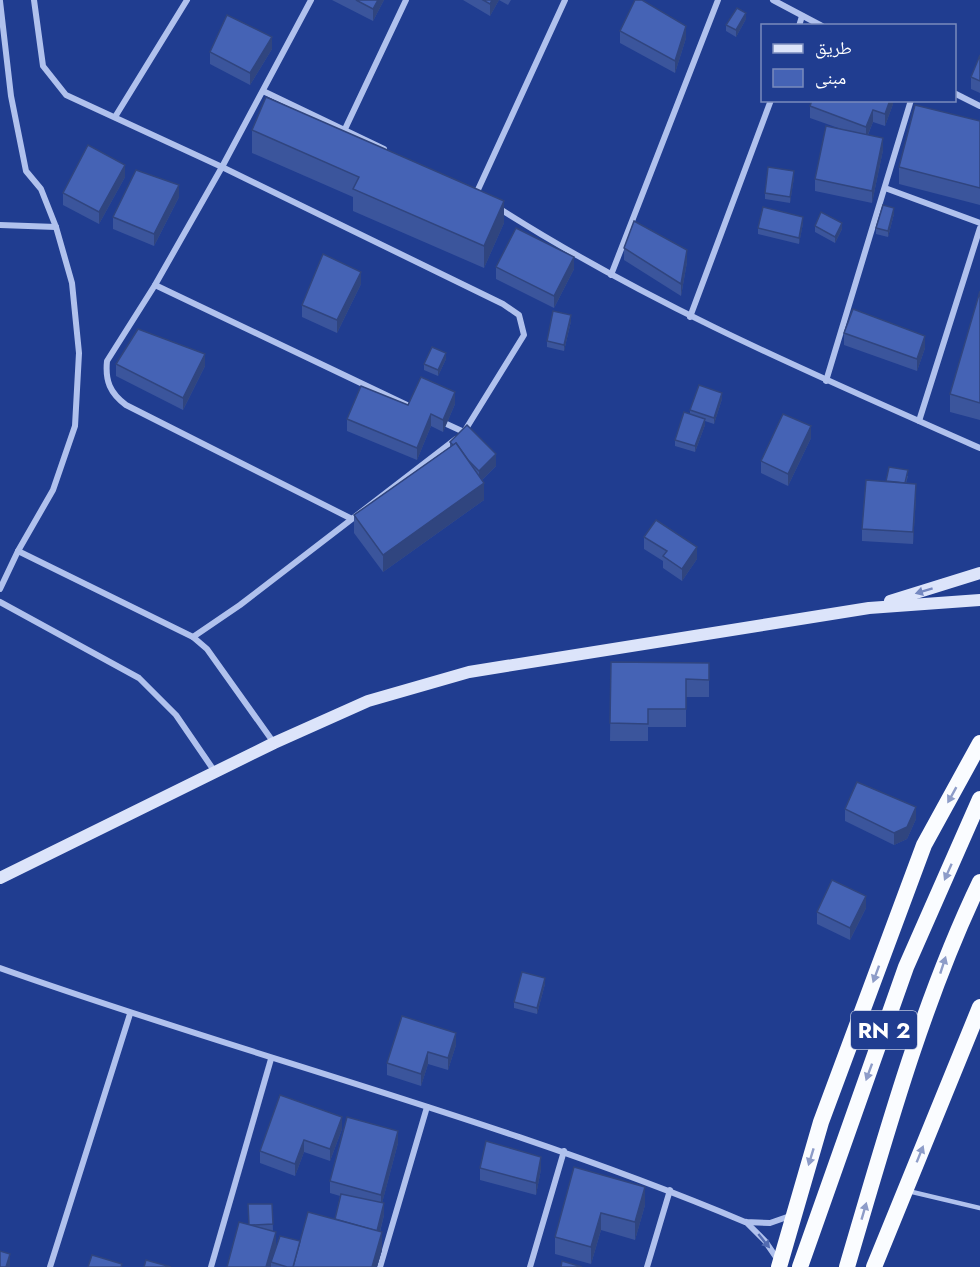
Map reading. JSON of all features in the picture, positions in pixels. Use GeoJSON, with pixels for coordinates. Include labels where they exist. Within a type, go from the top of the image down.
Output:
{"type":"FeatureCollection","features":[{"type":"Feature","properties":{"kind":"highway"},"geometry":{"type":"LineString","coordinates":[[779,1265],[821,1122],[924,845],[980,743]]}},
{"type":"Feature","properties":{"kind":"highway","name":"RN 2"},"geometry":{"type":"LineString","coordinates":[[801,1267],[906,967],[980,799]]}},
{"type":"Feature","properties":{"kind":"highway","name":"RN 2"},"geometry":{"type":"LineString","coordinates":[[847,1267],[879,1160],[951,942],[980,882]]}},
{"type":"Feature","properties":{"kind":"highway"},"geometry":{"type":"LineString","coordinates":[[874,1267],[980,1007]]}},
{"type":"Feature","properties":{"kind":"main road"},"geometry":{"type":"LineString","coordinates":[[869,608],[980,573]]}},
{"type":"Feature","properties":{"kind":"main road"},"geometry":{"type":"LineString","coordinates":[[0,878],[273,743],[368,701],[469,672],[869,608],[980,600]]}},
{"type":"Feature","properties":{"kind":"street"},"geometry":{"type":"LineString","coordinates":[[34,0],[43,66],[66,95],[222,167],[503,304],[519,315],[524,335],[464,432],[240,605],[193,637]]}},
{"type":"Feature","properties":{"kind":"street"},"geometry":{"type":"LineString","coordinates":[[115,117],[187,0]]}},
{"type":"Feature","properties":{"kind":"street"},"geometry":{"type":"LineString","coordinates":[[311,0],[222,167],[155,285],[107,361],[107,380],[116,397],[126,405],[350,518]]}},
{"type":"Feature","properties":{"kind":"street"},"geometry":{"type":"LineString","coordinates":[[345,129],[406,0]]}},
{"type":"Feature","properties":{"kind":"street"},"geometry":{"type":"LineString","coordinates":[[476,194],[565,0]]}},
{"type":"Feature","properties":{"kind":"street"},"geometry":{"type":"LineString","coordinates":[[611,275],[718,0]]}},
{"type":"Feature","properties":{"kind":"street"},"geometry":{"type":"LineString","coordinates":[[773,0],[818,24]]}},
{"type":"Feature","properties":{"kind":"street"},"geometry":{"type":"LineString","coordinates":[[0,1],[10,84],[26,171],[41,189],[56,227],[72,283],[79,353],[75,426],[53,490],[18,551],[0,589]]}},
{"type":"Feature","properties":{"kind":"street"},"geometry":{"type":"LineString","coordinates":[[800,24],[802,16]]}},
{"type":"Feature","properties":{"kind":"street"},"geometry":{"type":"LineString","coordinates":[[0,79],[10,84]]}},
{"type":"Feature","properties":{"kind":"street"},"geometry":{"type":"LineString","coordinates":[[263,91],[395,154]]}},
{"type":"Feature","properties":{"kind":"street"},"geometry":{"type":"LineString","coordinates":[[956,94],[980,106]]}},
{"type":"Feature","properties":{"kind":"street"},"geometry":{"type":"LineString","coordinates":[[690,317],[770,102]]}},
{"type":"Feature","properties":{"kind":"street"},"geometry":{"type":"LineString","coordinates":[[826,381],[910,102]]}},
{"type":"Feature","properties":{"kind":"street"},"geometry":{"type":"LineString","coordinates":[[885,188],[980,223]]}},
{"type":"Feature","properties":{"kind":"street"},"geometry":{"type":"LineString","coordinates":[[466,189],[611,275],[690,317],[826,381],[980,448]]}},
{"type":"Feature","properties":{"kind":"street"},"geometry":{"type":"LineString","coordinates":[[0,225],[56,227]]}},
{"type":"Feature","properties":{"kind":"street"},"geometry":{"type":"LineString","coordinates":[[919,421],[980,228]]}},
{"type":"Feature","properties":{"kind":"street"},"geometry":{"type":"LineString","coordinates":[[155,285],[422,412]]}},
{"type":"Feature","properties":{"kind":"street"},"geometry":{"type":"LineString","coordinates":[[432,417],[464,432]]}},
{"type":"Feature","properties":{"kind":"street"},"geometry":{"type":"LineString","coordinates":[[18,551],[193,637],[207,649],[273,743]]}},
{"type":"Feature","properties":{"kind":"street"},"geometry":{"type":"LineString","coordinates":[[0,602],[139,678],[176,715],[215,772]]}},
{"type":"Feature","properties":{"kind":"street"},"geometry":{"type":"LineString","coordinates":[[0,968],[130,1014],[564,1151],[670,1190],[745,1222],[765,1241],[779,1265]]}},
{"type":"Feature","properties":{"kind":"street"},"geometry":{"type":"LineString","coordinates":[[50,1267],[130,1014]]}},
{"type":"Feature","properties":{"kind":"street"},"geometry":{"type":"LineString","coordinates":[[210,1267],[271,1059]]}},
{"type":"Feature","properties":{"kind":"street"},"geometry":{"type":"LineString","coordinates":[[380,1267],[427,1107]]}},
{"type":"Feature","properties":{"kind":"street"},"geometry":{"type":"LineString","coordinates":[[530,1267],[564,1151]]}},
{"type":"Feature","properties":{"kind":"street"},"geometry":{"type":"LineString","coordinates":[[647,1267],[670,1190]]}},
{"type":"Feature","properties":{"kind":"street"},"geometry":{"type":"LineString","coordinates":[[745,1222],[770,1222],[794,1214]]}},
{"type":"Feature","properties":{"kind":"lane"},"geometry":{"type":"LineString","coordinates":[[906,1190],[980,1208]]}},
{"type":"Feature","properties":{"kind":"building"},"geometry":{"type":"Polygon","coordinates":[[[356,0],[378,0],[373,9],[356,0]]]}},
{"type":"Feature","properties":{"kind":"building"},"geometry":{"type":"Polygon","coordinates":[[[635,0],[642,0],[686,26],[675,61],[620,31],[635,0]]]}},
{"type":"Feature","properties":{"kind":"building"},"geometry":{"type":"Polygon","coordinates":[[[737,8],[746,13],[736,30],[726,25],[737,8]]]}},
{"type":"Feature","properties":{"kind":"building"},"geometry":{"type":"Polygon","coordinates":[[[227,15],[272,37],[250,73],[210,52],[227,15]]]}},
{"type":"Feature","properties":{"kind":"building"},"geometry":{"type":"Polygon","coordinates":[[[980,55],[980,81],[971,77],[980,55]]]}},
{"type":"Feature","properties":{"kind":"building"},"geometry":{"type":"Polygon","coordinates":[[[266,97],[504,201],[484,246],[353,189],[359,177],[252,130],[266,97]]]}},
{"type":"Feature","properties":{"kind":"building"},"geometry":{"type":"Polygon","coordinates":[[[811,102],[889,102],[885,114],[873,110],[866,127],[810,106],[811,102]]]}},
{"type":"Feature","properties":{"kind":"building"},"geometry":{"type":"Polygon","coordinates":[[[915,105],[980,121],[980,188],[899,167],[915,105]]]}},
{"type":"Feature","properties":{"kind":"building"},"geometry":{"type":"Polygon","coordinates":[[[826,126],[883,138],[872,191],[815,179],[826,126]]]}},
{"type":"Feature","properties":{"kind":"building"},"geometry":{"type":"Polygon","coordinates":[[[88,145],[125,165],[99,212],[63,193],[88,145]]]}},
{"type":"Feature","properties":{"kind":"building"},"geometry":{"type":"Polygon","coordinates":[[[768,167],[794,171],[790,197],[765,193],[768,167]]]}},
{"type":"Feature","properties":{"kind":"building"},"geometry":{"type":"Polygon","coordinates":[[[136,170],[179,185],[154,234],[113,217],[136,170]]]}},
{"type":"Feature","properties":{"kind":"building"},"geometry":{"type":"Polygon","coordinates":[[[883,205],[894,208],[888,231],[876,228],[883,205]]]}},
{"type":"Feature","properties":{"kind":"building"},"geometry":{"type":"Polygon","coordinates":[[[763,207],[803,217],[799,238],[758,228],[763,207]]]}},
{"type":"Feature","properties":{"kind":"building"},"geometry":{"type":"Polygon","coordinates":[[[821,212],[842,223],[835,237],[815,226],[821,212]]]}},
{"type":"Feature","properties":{"kind":"building"},"geometry":{"type":"Polygon","coordinates":[[[634,221],[687,250],[681,284],[624,248],[634,221]]]}},
{"type":"Feature","properties":{"kind":"building"},"geometry":{"type":"Polygon","coordinates":[[[516,228],[574,257],[554,296],[496,267],[516,228]]]}},
{"type":"Feature","properties":{"kind":"building"},"geometry":{"type":"Polygon","coordinates":[[[323,254],[361,272],[337,320],[302,305],[323,254]]]}},
{"type":"Feature","properties":{"kind":"building"},"geometry":{"type":"Polygon","coordinates":[[[980,291],[980,403],[950,394],[980,291]]]}},
{"type":"Feature","properties":{"kind":"building"},"geometry":{"type":"Polygon","coordinates":[[[853,309],[925,336],[917,359],[844,333],[853,309]]]}},
{"type":"Feature","properties":{"kind":"building"},"geometry":{"type":"Polygon","coordinates":[[[553,311],[571,315],[564,345],[547,341],[553,311]]]}},
{"type":"Feature","properties":{"kind":"building"},"geometry":{"type":"Polygon","coordinates":[[[138,329],[205,354],[183,398],[116,364],[138,329]]]}},
{"type":"Feature","properties":{"kind":"building"},"geometry":{"type":"Polygon","coordinates":[[[432,347],[446,353],[438,370],[424,364],[432,347]]]}},
{"type":"Feature","properties":{"kind":"building"},"geometry":{"type":"Polygon","coordinates":[[[421,377],[455,392],[443,420],[431,414],[417,448],[347,419],[361,386],[408,405],[421,377]]]}},
{"type":"Feature","properties":{"kind":"building"},"geometry":{"type":"Polygon","coordinates":[[[699,385],[722,393],[714,418],[690,410],[699,385]]]}},
{"type":"Feature","properties":{"kind":"building"},"geometry":{"type":"Polygon","coordinates":[[[684,412],[705,419],[695,446],[675,440],[684,412]]]}},
{"type":"Feature","properties":{"kind":"building"},"geometry":{"type":"Polygon","coordinates":[[[783,414],[811,426],[788,474],[761,461],[783,414]]]}},
{"type":"Feature","properties":{"kind":"building"},"geometry":{"type":"Polygon","coordinates":[[[467,425],[496,454],[479,471],[456,443],[453,445],[450,442],[467,425]]]}},
{"type":"Feature","properties":{"kind":"building"},"geometry":{"type":"Polygon","coordinates":[[[456,443],[484,483],[383,555],[354,515],[456,443]]]}},
{"type":"Feature","properties":{"kind":"building"},"geometry":{"type":"Polygon","coordinates":[[[889,467],[908,470],[905,483],[886,481],[889,467]]]}},
{"type":"Feature","properties":{"kind":"building"},"geometry":{"type":"Polygon","coordinates":[[[866,480],[916,484],[913,532],[862,529],[866,480]]]}},
{"type":"Feature","properties":{"kind":"building"},"geometry":{"type":"Polygon","coordinates":[[[656,520],[697,547],[682,569],[663,556],[667,551],[644,537],[656,520]]]}},
{"type":"Feature","properties":{"kind":"building"},"geometry":{"type":"Polygon","coordinates":[[[611,662],[709,663],[709,680],[686,679],[686,709],[648,709],[648,724],[610,723],[611,662]]]}},
{"type":"Feature","properties":{"kind":"building"},"geometry":{"type":"Polygon","coordinates":[[[857,782],[916,807],[907,827],[894,833],[845,809],[857,782]]]}},
{"type":"Feature","properties":{"kind":"building"},"geometry":{"type":"Polygon","coordinates":[[[832,880],[866,896],[850,928],[817,912],[832,880]]]}},
{"type":"Feature","properties":{"kind":"building"},"geometry":{"type":"Polygon","coordinates":[[[522,972],[545,978],[537,1008],[514,1002],[522,972]]]}},
{"type":"Feature","properties":{"kind":"building"},"geometry":{"type":"Polygon","coordinates":[[[402,1016],[456,1033],[448,1058],[428,1052],[421,1074],[387,1063],[402,1016]]]}},
{"type":"Feature","properties":{"kind":"building"},"geometry":{"type":"Polygon","coordinates":[[[280,1095],[342,1117],[330,1149],[304,1140],[295,1164],[260,1151],[280,1095]]]}},
{"type":"Feature","properties":{"kind":"building"},"geometry":{"type":"Polygon","coordinates":[[[347,1117],[398,1131],[381,1195],[330,1181],[347,1117]]]}},
{"type":"Feature","properties":{"kind":"building"},"geometry":{"type":"Polygon","coordinates":[[[486,1141],[541,1157],[536,1183],[480,1168],[486,1141]]]}},
{"type":"Feature","properties":{"kind":"building"},"geometry":{"type":"Polygon","coordinates":[[[574,1167],[645,1187],[635,1222],[601,1213],[591,1247],[555,1237],[574,1167]]]}},
{"type":"Feature","properties":{"kind":"building"},"geometry":{"type":"Polygon","coordinates":[[[341,1194],[384,1203],[377,1231],[335,1219],[341,1194]]]}},
{"type":"Feature","properties":{"kind":"building"},"geometry":{"type":"Polygon","coordinates":[[[248,1204],[272,1204],[273,1224],[249,1225],[248,1204]]]}},
{"type":"Feature","properties":{"kind":"building"},"geometry":{"type":"Polygon","coordinates":[[[308,1212],[382,1232],[372,1267],[293,1267],[308,1212]]]}},
{"type":"Feature","properties":{"kind":"building"},"geometry":{"type":"Polygon","coordinates":[[[239,1222],[276,1232],[266,1267],[227,1267],[239,1222]]]}},
{"type":"Feature","properties":{"kind":"building"},"geometry":{"type":"Polygon","coordinates":[[[280,1236],[300,1241],[293,1267],[271,1262],[280,1236]]]}},
{"type":"Feature","properties":{"kind":"building"},"geometry":{"type":"Polygon","coordinates":[[[0,1251],[10,1254],[6,1267],[0,1267],[0,1251]]]}},
{"type":"Feature","properties":{"kind":"building"},"geometry":{"type":"Polygon","coordinates":[[[92,1255],[122,1264],[121,1267],[88,1267],[92,1255]]]}},
{"type":"Feature","properties":{"kind":"building"},"geometry":{"type":"Polygon","coordinates":[[[146,1260],[171,1267],[144,1267],[146,1260]]]}},
{"type":"Feature","properties":{"kind":"building"},"geometry":{"type":"Polygon","coordinates":[[[562,1261],[582,1267],[561,1267],[562,1261]]]}}]}
